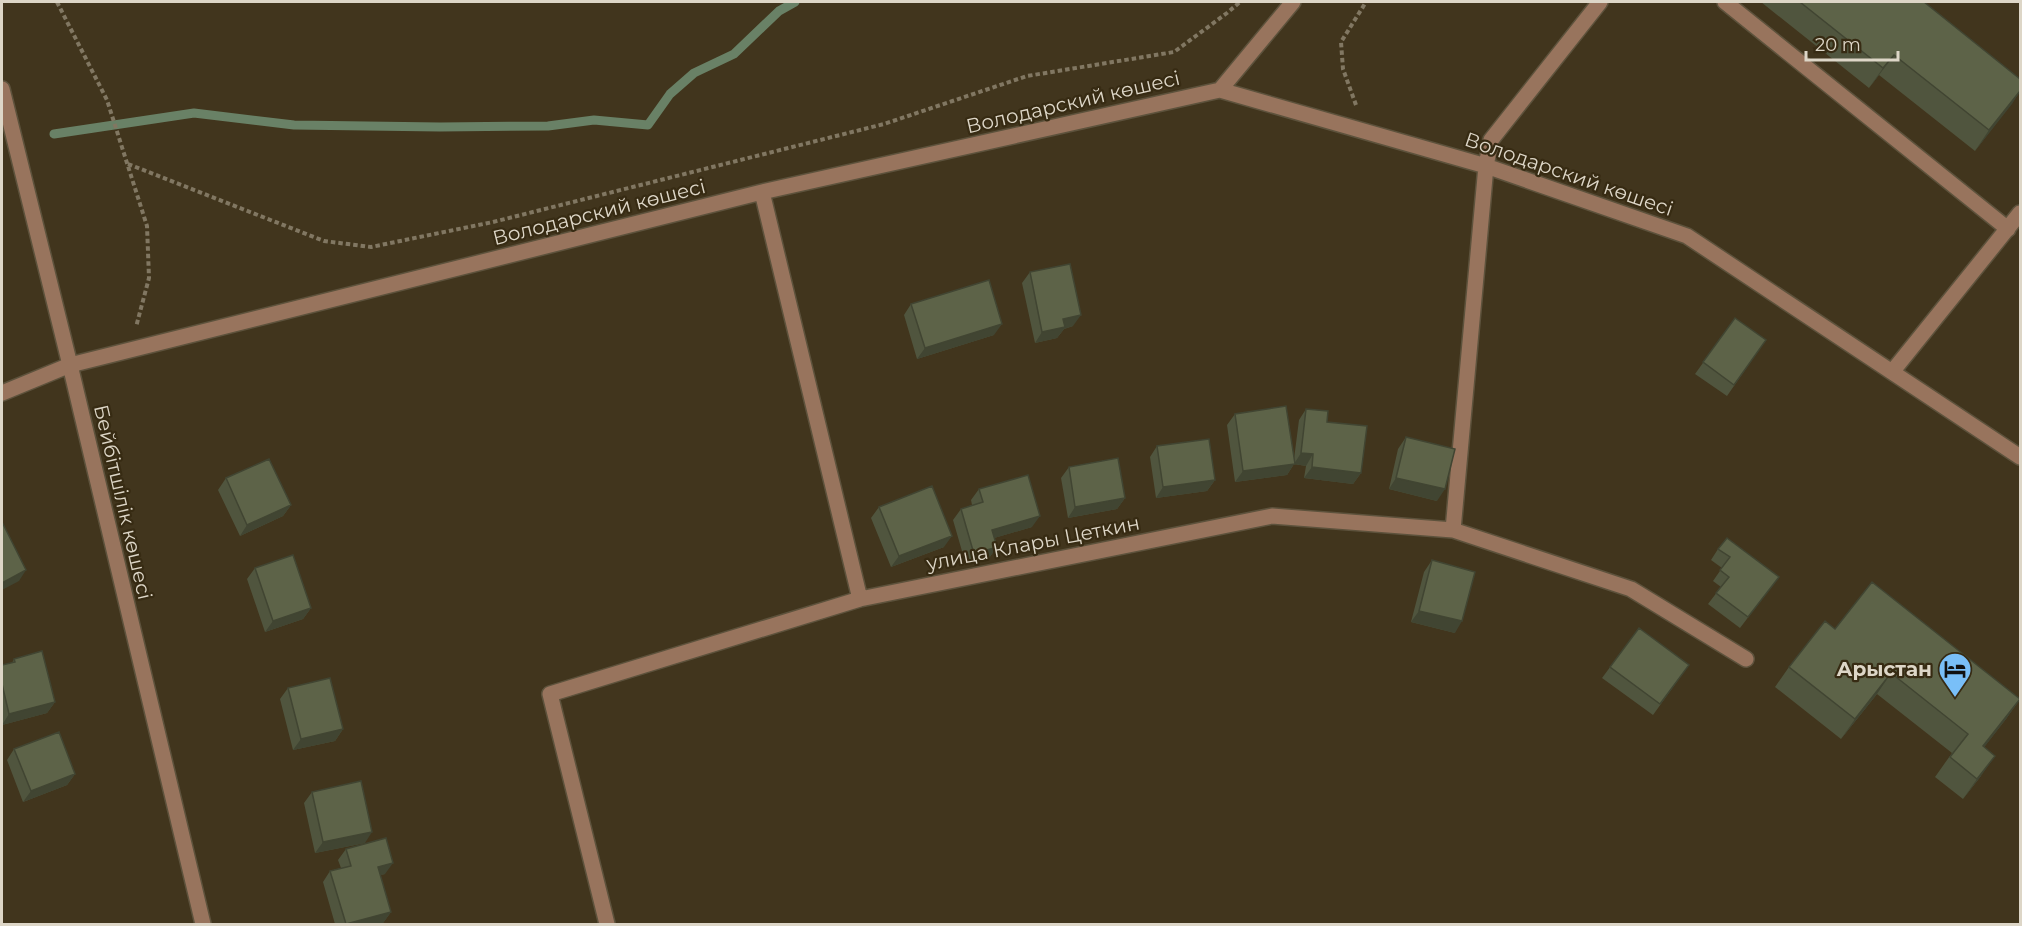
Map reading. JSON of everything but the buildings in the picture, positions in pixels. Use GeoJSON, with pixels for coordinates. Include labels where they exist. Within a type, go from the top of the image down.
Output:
{"type":"FeatureCollection","features":[{"type":"Feature","properties":{"kind":"street"},"geometry":{"type":"LineString","coordinates":[[1220,90],[1293,2]]}},
{"type":"Feature","properties":{"kind":"street"},"geometry":{"type":"LineString","coordinates":[[1453,530],[1486,166],[1491,140],[1600,2]]}},
{"type":"Feature","properties":{"kind":"street"},"geometry":{"type":"LineString","coordinates":[[1725,2],[2008,229]]}},
{"type":"Feature","properties":{"kind":"street","name":"Бейбітшілік көшесі"},"geometry":{"type":"LineString","coordinates":[[2,89],[70,365],[202,924]]}},
{"type":"Feature","properties":{"kind":"street","name":"Володарский көшесі"},"geometry":{"type":"LineString","coordinates":[[2,393],[70,365],[762,192],[1220,90],[1486,166],[1687,236],[2020,457]]}},
{"type":"Feature","properties":{"kind":"street"},"geometry":{"type":"LineString","coordinates":[[762,192],[860,599]]}},
{"type":"Feature","properties":{"kind":"street"},"geometry":{"type":"LineString","coordinates":[[1892,372],[2020,213]]}},
{"type":"Feature","properties":{"kind":"street","name":"улица Клары Цеткин"},"geometry":{"type":"LineString","coordinates":[[607,924],[550,694],[860,599],[1272,516],[1453,530],[1631,589],[1746,659]]}},
{"type":"Feature","properties":{"kind":"path"},"geometry":{"type":"LineString","coordinates":[[57,2],[107,100],[147,226],[149,278],[129,351]]}},
{"type":"Feature","properties":{"kind":"path"},"geometry":{"type":"LineString","coordinates":[[128,164],[324,241],[371,247],[493,222],[884,124],[1027,76],[1174,52],[1240,2]]}},
{"type":"Feature","properties":{"kind":"path"},"geometry":{"type":"LineString","coordinates":[[1366,2],[1341,42],[1343,69],[1368,132]]}},
{"type":"Feature","properties":{"kind":"waterway"},"geometry":{"type":"LineString","coordinates":[[54,134],[194,113],[294,125],[548,126],[594,120],[648,125],[670,94],[694,73],[734,54],[779,11],[795,2]]}},
{"type":"Feature","properties":{"kind":"place","name":"Арыстан"},"geometry":{"type":"Point","coordinates":[1955,698]}}]}
